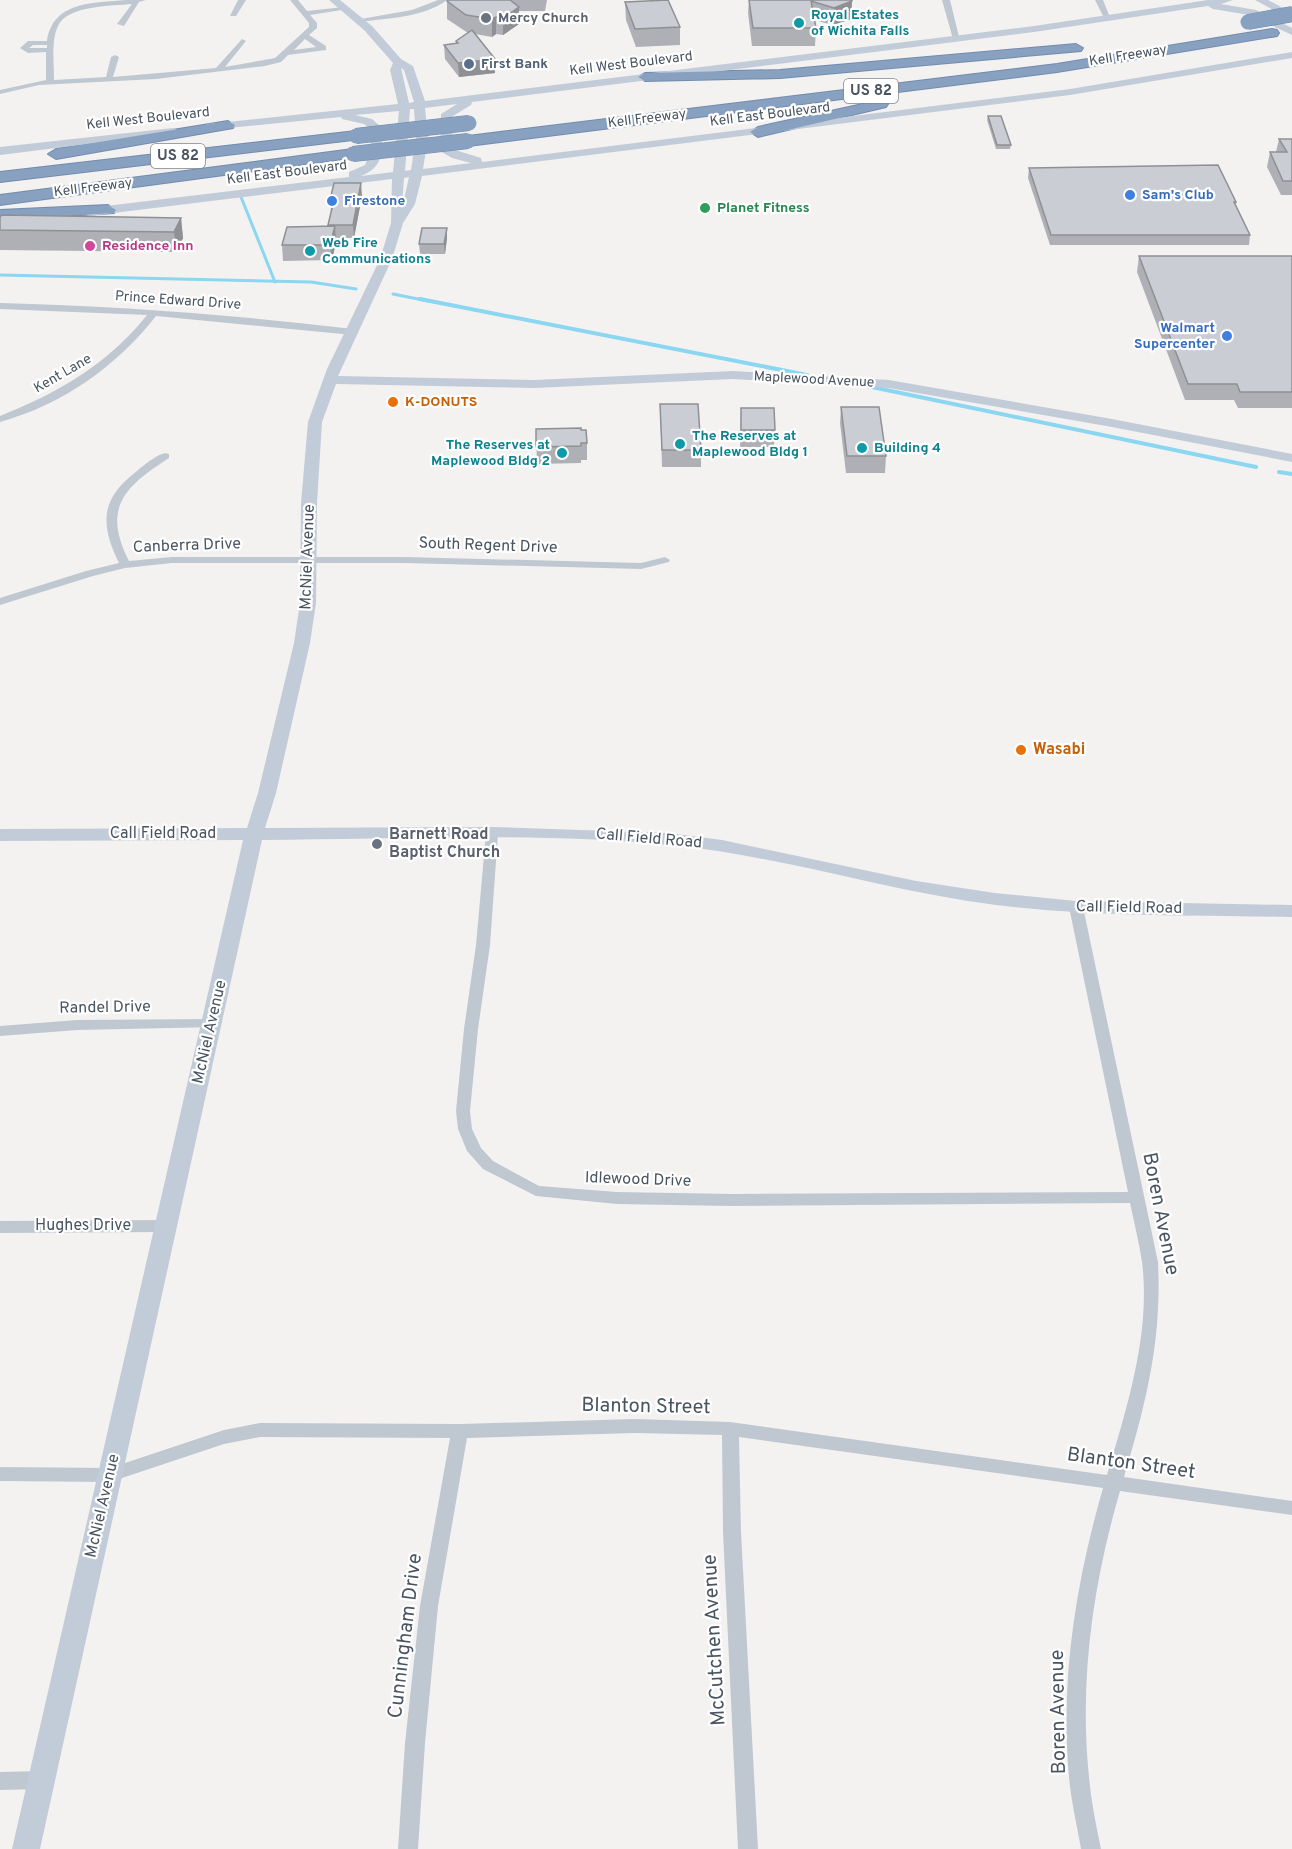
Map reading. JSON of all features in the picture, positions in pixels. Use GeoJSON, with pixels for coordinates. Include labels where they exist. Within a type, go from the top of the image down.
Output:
{"type":"FeatureCollection","features":[{"type":"Feature","properties":{"kind":"highway"},"geometry":{"type":"LineString","coordinates":[[1242,23],[1292,16]]}},
{"type":"Feature","properties":{"kind":"highway","name":"Kell Freeway"},"geometry":{"type":"LineString","coordinates":[[0,200],[353,154],[1057,68],[1292,31]]}},
{"type":"Feature","properties":{"kind":"highway","name":"Kell Freeway"},"geometry":{"type":"LineString","coordinates":[[645,77],[780,74],[1082,47],[743,90]]}},
{"type":"Feature","properties":{"kind":"highway"},"geometry":{"type":"LineString","coordinates":[[758,132],[1057,68]]}},
{"type":"Feature","properties":{"kind":"highway","name":"Kell Freeway"},"geometry":{"type":"LineString","coordinates":[[0,177],[475,122]]}},
{"type":"Feature","properties":{"kind":"highway"},"geometry":{"type":"LineString","coordinates":[[0,163],[228,125]]}},
{"type":"Feature","properties":{"kind":"highway"},"geometry":{"type":"LineString","coordinates":[[0,215],[108,210]]}},
{"type":"Feature","properties":{"kind":"main road","name":"Kell West Boulevard"},"geometry":{"type":"LineString","coordinates":[[0,151],[420,105],[957,39],[1223,0]]}},
{"type":"Feature","properties":{"kind":"main road"},"geometry":{"type":"LineString","coordinates":[[1260,0],[1292,16]]}},
{"type":"Feature","properties":{"kind":"main road"},"geometry":{"type":"LineString","coordinates":[[1279,0],[1292,7]]}},
{"type":"Feature","properties":{"kind":"main road","name":"McNiel Avenue"},"geometry":{"type":"LineString","coordinates":[[26,1849],[254,834],[267,793],[302,644],[308,603],[312,437],[315,422],[330,380],[386,259],[397,223],[409,204],[417,172],[422,137],[420,105],[409,68],[398,64],[388,49],[359,20],[338,4]]}},
{"type":"Feature","properties":{"kind":"main road"},"geometry":{"type":"LineString","coordinates":[[1192,5],[1252,12],[1292,31]]}},
{"type":"Feature","properties":{"kind":"main road","name":"Kell East Boulevard"},"geometry":{"type":"LineString","coordinates":[[0,224],[1070,92],[1290,54]]}},
{"type":"Feature","properties":{"kind":"main road","name":"McNiel Avenue"},"geometry":{"type":"LineString","coordinates":[[397,223],[395,204],[404,106],[395,70],[398,64]]}},
{"type":"Feature","properties":{"kind":"main road"},"geometry":{"type":"LineString","coordinates":[[415,84],[431,93],[479,97]]}},
{"type":"Feature","properties":{"kind":"main road"},"geometry":{"type":"LineString","coordinates":[[362,111],[379,105],[401,88]]}},
{"type":"Feature","properties":{"kind":"main road"},"geometry":{"type":"LineString","coordinates":[[479,97],[447,114],[446,151],[465,159],[502,162]]}},
{"type":"Feature","properties":{"kind":"main road"},"geometry":{"type":"LineString","coordinates":[[322,183],[364,172],[375,164],[378,157],[375,127],[368,121],[326,115]]}},
{"type":"Feature","properties":{"kind":"main road"},"geometry":{"type":"LineString","coordinates":[[409,204],[425,186],[443,175],[468,166]]}},
{"type":"Feature","properties":{"kind":"main road"},"geometry":{"type":"LineString","coordinates":[[348,180],[372,180],[396,190]]}},
{"type":"Feature","properties":{"kind":"main road","name":"Maplewood Avenue"},"geometry":{"type":"LineString","coordinates":[[330,380],[534,384],[733,375],[889,384],[1112,423],[1292,458]]}},
{"type":"Feature","properties":{"kind":"main road","name":"Call Field Road"},"geometry":{"type":"LineString","coordinates":[[0,836],[492,833],[601,835],[679,840],[722,846],[915,887],[1076,907],[1292,911]]}},
{"type":"Feature","properties":{"kind":"street"},"geometry":{"type":"LineString","coordinates":[[121,24],[139,0]]}},
{"type":"Feature","properties":{"kind":"street"},"geometry":{"type":"LineString","coordinates":[[50,82],[51,47],[57,20],[67,11],[139,0]]}},
{"type":"Feature","properties":{"kind":"street"},"geometry":{"type":"LineString","coordinates":[[233,14],[242,0]]}},
{"type":"Feature","properties":{"kind":"street"},"geometry":{"type":"LineString","coordinates":[[0,92],[50,82],[156,77],[265,64],[286,53],[314,26],[294,0]]}},
{"type":"Feature","properties":{"kind":"street"},"geometry":{"type":"LineString","coordinates":[[359,20],[411,13],[443,0]]}},
{"type":"Feature","properties":{"kind":"street"},"geometry":{"type":"LineString","coordinates":[[946,0],[957,39]]}},
{"type":"Feature","properties":{"kind":"street"},"geometry":{"type":"LineString","coordinates":[[1099,0],[1108,18]]}},
{"type":"Feature","properties":{"kind":"street"},"geometry":{"type":"LineString","coordinates":[[301,11],[338,4]]}},
{"type":"Feature","properties":{"kind":"street"},"geometry":{"type":"LineString","coordinates":[[286,53],[323,48],[306,36]]}},
{"type":"Feature","properties":{"kind":"street"},"geometry":{"type":"LineString","coordinates":[[219,69],[242,41]]}},
{"type":"Feature","properties":{"kind":"street"},"geometry":{"type":"LineString","coordinates":[[110,79],[115,57]]}},
{"type":"Feature","properties":{"kind":"street","name":"Prince Edward Drive"},"geometry":{"type":"LineString","coordinates":[[0,306],[244,318],[353,332]]}},
{"type":"Feature","properties":{"kind":"street","name":"Kent Lane"},"geometry":{"type":"LineString","coordinates":[[0,419],[30,408],[92,375],[119,353],[154,312]]}},
{"type":"Feature","properties":{"kind":"street"},"geometry":{"type":"LineString","coordinates":[[125,565],[112,537],[111,516],[115,501],[134,476],[165,456]]}},
{"type":"Feature","properties":{"kind":"street","name":"Canberra Drive"},"geometry":{"type":"LineString","coordinates":[[0,602],[90,573],[125,565],[172,560],[309,560]]}},
{"type":"Feature","properties":{"kind":"street","name":"South Regent Drive"},"geometry":{"type":"LineString","coordinates":[[309,560],[641,566],[665,560]]}},
{"type":"Feature","properties":{"kind":"street","name":"Idlewood Drive"},"geometry":{"type":"LineString","coordinates":[[492,833],[483,945],[471,1029],[463,1111],[465,1129],[475,1151],[488,1165],[536,1191],[617,1198],[732,1200],[1136,1197]]}},
{"type":"Feature","properties":{"kind":"street","name":"Boren Avenue"},"geometry":{"type":"LineString","coordinates":[[1076,907],[1152,1281],[1151,1337],[1144,1373],[1094,1556],[1079,1644],[1078,1764],[1091,1849]]}},
{"type":"Feature","properties":{"kind":"street","name":"Randel Drive"},"geometry":{"type":"LineString","coordinates":[[0,1031],[77,1025],[212,1024]]}},
{"type":"Feature","properties":{"kind":"street","name":"Hughes Drive"},"geometry":{"type":"LineString","coordinates":[[0,1227],[166,1226]]}},
{"type":"Feature","properties":{"kind":"street","name":"Blanton Street"},"geometry":{"type":"LineString","coordinates":[[0,1474],[110,1475],[225,1437],[260,1430],[460,1431],[635,1426],[730,1429],[1292,1508]]}},
{"type":"Feature","properties":{"kind":"street","name":"McCutchen Avenue"},"geometry":{"type":"LineString","coordinates":[[730,1429],[732,1532],[748,1849]]}},
{"type":"Feature","properties":{"kind":"street","name":"Cunningham Drive"},"geometry":{"type":"LineString","coordinates":[[408,1849],[415,1743],[429,1606],[460,1431]]}},
{"type":"Feature","properties":{"kind":"street"},"geometry":{"type":"LineString","coordinates":[[0,1781],[42,1780]]}},
{"type":"Feature","properties":{"kind":"building"},"geometry":{"type":"Polygon","coordinates":[[[448,0],[510,0],[519,7],[503,18],[492,19],[466,15],[448,0]]]}},
{"type":"Feature","properties":{"kind":"building"},"geometry":{"type":"Polygon","coordinates":[[[668,0],[680,27],[635,29],[625,2],[668,0]]]}},
{"type":"Feature","properties":{"kind":"building"},"geometry":{"type":"Polygon","coordinates":[[[749,0],[852,1],[834,8],[811,1],[816,28],[753,28],[749,0]]]}},
{"type":"Feature","properties":{"kind":"building"},"geometry":{"type":"Polygon","coordinates":[[[472,30],[495,59],[458,63],[444,45],[458,43],[456,41],[472,30]]]}},
{"type":"Feature","properties":{"kind":"building"},"geometry":{"type":"Polygon","coordinates":[[[988,116],[1001,116],[1011,145],[997,145],[988,116]]]}},
{"type":"Feature","properties":{"kind":"building"},"geometry":{"type":"Polygon","coordinates":[[[1279,139],[1292,139],[1292,181],[1283,181],[1270,152],[1287,152],[1279,139]]]}},
{"type":"Feature","properties":{"kind":"building","name":"Sam's Club"},"geometry":{"type":"Polygon","coordinates":[[[1218,165],[1250,235],[1051,235],[1029,168],[1218,165]]]}},
{"type":"Feature","properties":{"kind":"building"},"geometry":{"type":"Polygon","coordinates":[[[334,183],[361,183],[353,225],[328,225],[334,200],[330,200],[334,183]]]}},
{"type":"Feature","properties":{"kind":"building"},"geometry":{"type":"Polygon","coordinates":[[[2,215],[181,218],[174,232],[0,230],[2,215]]]}},
{"type":"Feature","properties":{"kind":"building"},"geometry":{"type":"Polygon","coordinates":[[[335,226],[330,245],[282,245],[287,227],[335,226]]]}},
{"type":"Feature","properties":{"kind":"building"},"geometry":{"type":"Polygon","coordinates":[[[422,228],[447,228],[444,244],[419,244],[422,228]]]}},
{"type":"Feature","properties":{"kind":"building","name":"Walmart Supercenter"},"geometry":{"type":"Polygon","coordinates":[[[1139,256],[1292,256],[1292,392],[1240,392],[1237,384],[1188,384],[1139,256]]]}},
{"type":"Feature","properties":{"kind":"building","name":"The Reserves at Maplewood Bldg 1"},"geometry":{"type":"Polygon","coordinates":[[[660,404],[698,404],[701,450],[662,450],[660,404]]]}},
{"type":"Feature","properties":{"kind":"building","name":"Building 4"},"geometry":{"type":"Polygon","coordinates":[[[841,407],[879,407],[886,456],[847,456],[841,407]]]}},
{"type":"Feature","properties":{"kind":"building"},"geometry":{"type":"Polygon","coordinates":[[[741,408],[774,408],[775,430],[741,430],[741,408]]]}},
{"type":"Feature","properties":{"kind":"building"},"geometry":{"type":"Polygon","coordinates":[[[581,428],[581,430],[586,430],[587,443],[581,443],[581,446],[536,447],[536,429],[581,428]]]}},
{"type":"Feature","properties":{"kind":"waterway"},"geometry":{"type":"LineString","coordinates":[[241,197],[275,281]]}},
{"type":"Feature","properties":{"kind":"waterway"},"geometry":{"type":"LineString","coordinates":[[0,275],[275,281]]}},
{"type":"Feature","properties":{"kind":"waterway"},"geometry":{"type":"LineString","coordinates":[[275,281],[311,282],[356,289]]}},
{"type":"Feature","properties":{"kind":"waterway"},"geometry":{"type":"LineString","coordinates":[[393,294],[428,301]]}},
{"type":"Feature","properties":{"kind":"waterway"},"geometry":{"type":"LineString","coordinates":[[420,299],[807,375]]}},
{"type":"Feature","properties":{"kind":"waterway"},"geometry":{"type":"LineString","coordinates":[[867,386],[1256,467]]}},
{"type":"Feature","properties":{"kind":"waterway"},"geometry":{"type":"LineString","coordinates":[[1279,472],[1292,474]]}},
{"type":"Feature","properties":{"kind":"place","name":"Mercy Church"},"geometry":{"type":"Point","coordinates":[486,18]}},
{"type":"Feature","properties":{"kind":"place","name":"Royal Estates of Wichita Falls"},"geometry":{"type":"Point","coordinates":[799,23]}},
{"type":"Feature","properties":{"kind":"place","name":"First Bank"},"geometry":{"type":"Point","coordinates":[469,64]}},
{"type":"Feature","properties":{"kind":"place","name":"Sam's Club"},"geometry":{"type":"Point","coordinates":[1130,195]}},
{"type":"Feature","properties":{"kind":"place","name":"Firestone"},"geometry":{"type":"Point","coordinates":[332,201]}},
{"type":"Feature","properties":{"kind":"place","name":"Planet Fitness"},"geometry":{"type":"Point","coordinates":[705,208]}},
{"type":"Feature","properties":{"kind":"place","name":"Residence Inn"},"geometry":{"type":"Point","coordinates":[90,246]}},
{"type":"Feature","properties":{"kind":"place","name":"Web Fire Communications"},"geometry":{"type":"Point","coordinates":[310,251]}},
{"type":"Feature","properties":{"kind":"place","name":"Walmart Supercenter"},"geometry":{"type":"Point","coordinates":[1227,336]}},
{"type":"Feature","properties":{"kind":"place","name":"K-DONUTS"},"geometry":{"type":"Point","coordinates":[393,402]}},
{"type":"Feature","properties":{"kind":"place","name":"The Reserves at Maplewood Bldg 1"},"geometry":{"type":"Point","coordinates":[680,444]}},
{"type":"Feature","properties":{"kind":"place","name":"Building 4"},"geometry":{"type":"Point","coordinates":[862,448]}},
{"type":"Feature","properties":{"kind":"place","name":"The Reserves at Maplewood Bldg 2"},"geometry":{"type":"Point","coordinates":[562,453]}},
{"type":"Feature","properties":{"kind":"place","name":"Wasabi"},"geometry":{"type":"Point","coordinates":[1021,750]}},
{"type":"Feature","properties":{"kind":"place","name":"Barnett Road Baptist Church"},"geometry":{"type":"Point","coordinates":[377,844]}}]}
